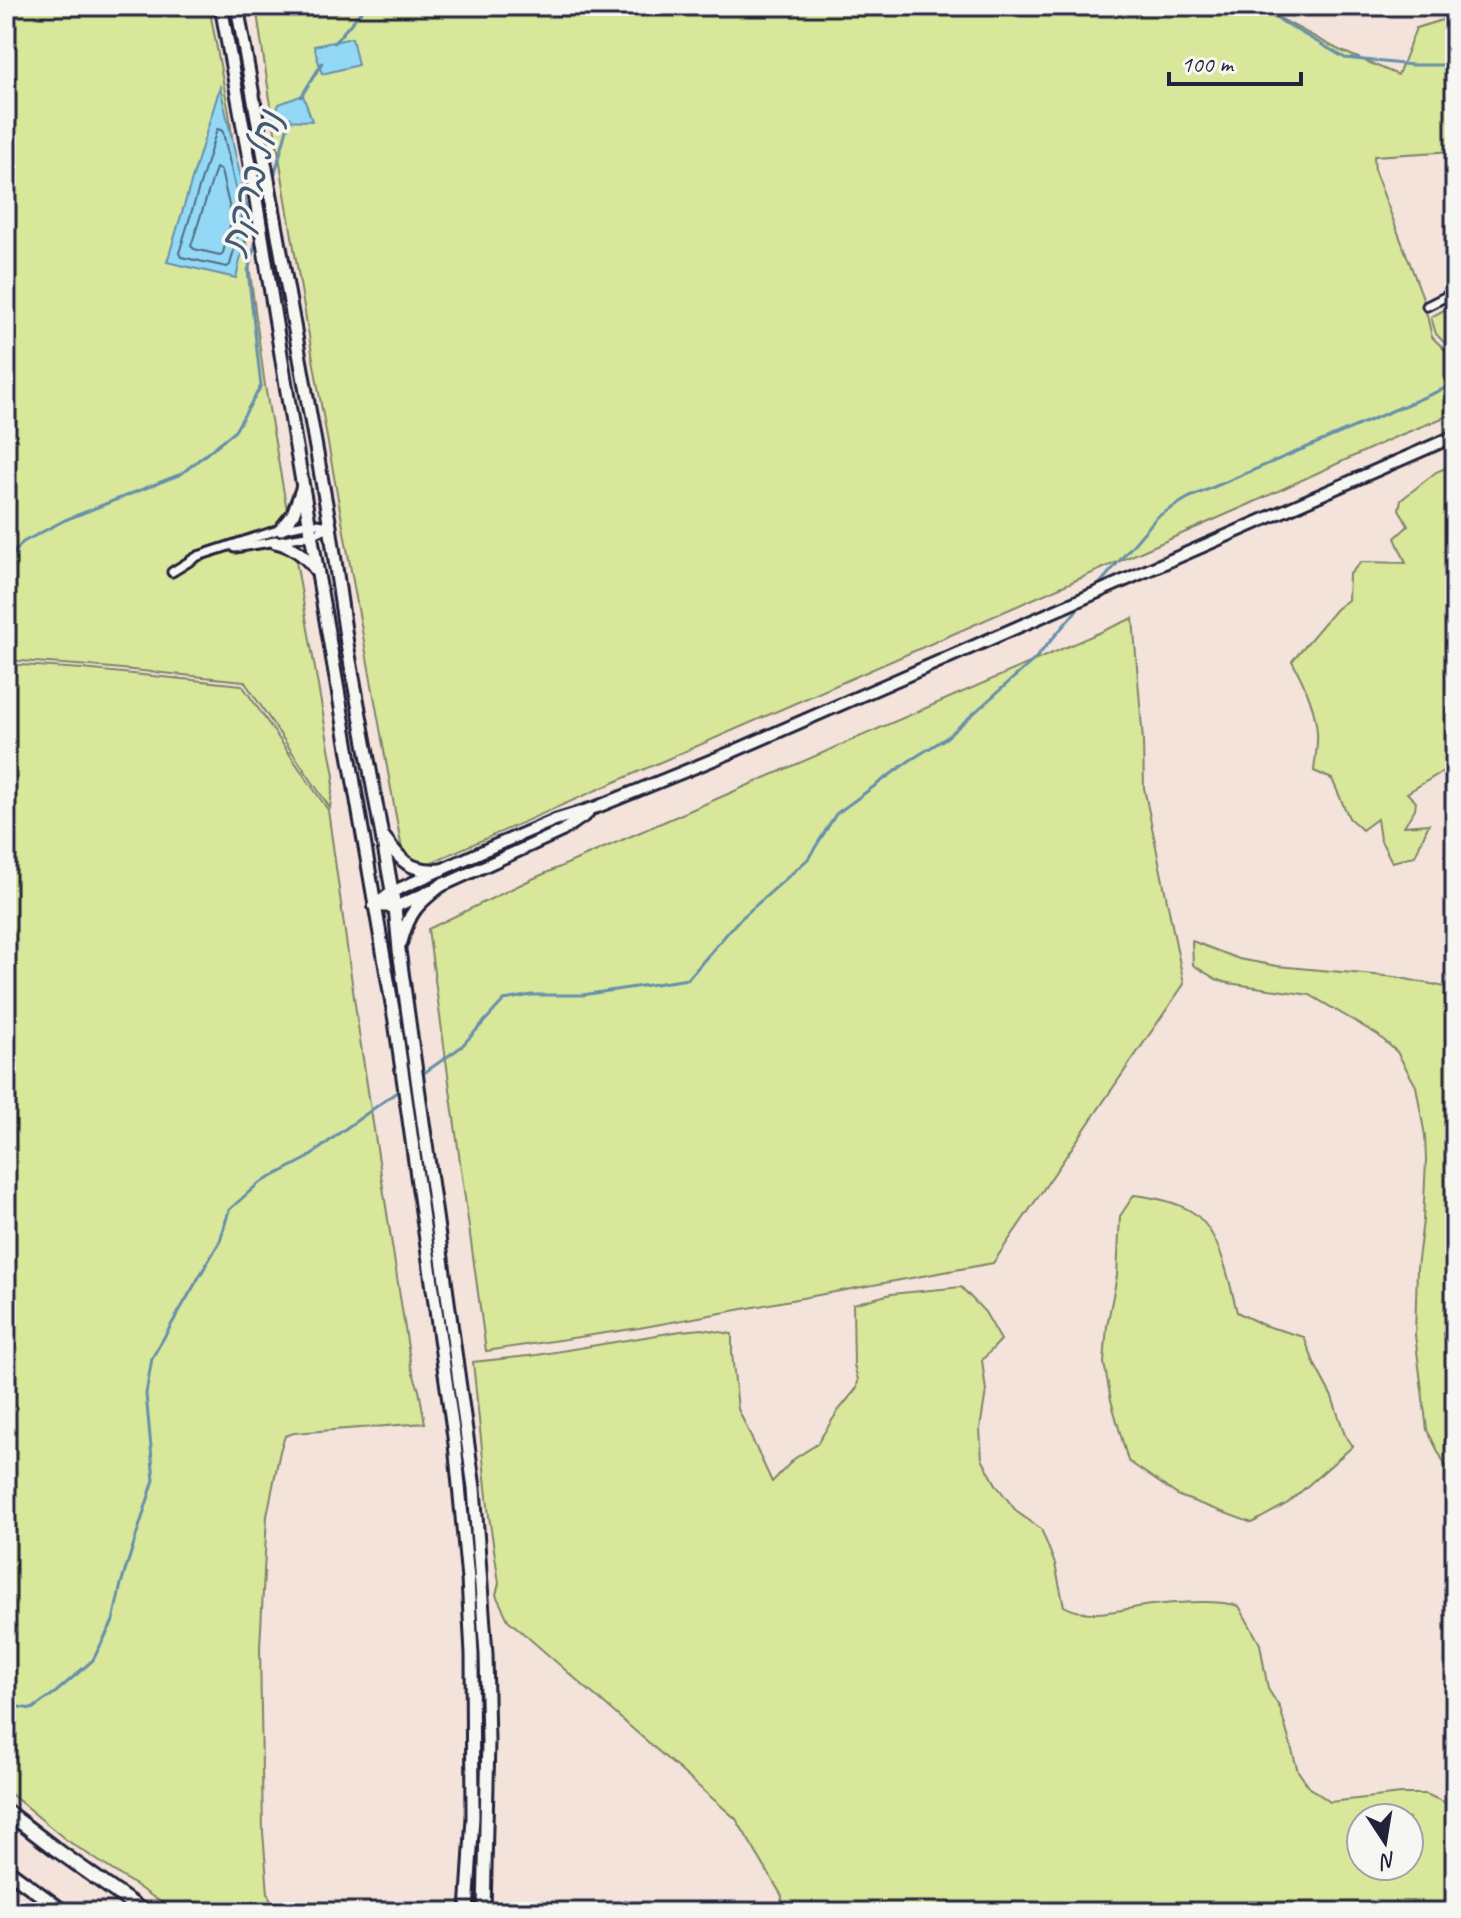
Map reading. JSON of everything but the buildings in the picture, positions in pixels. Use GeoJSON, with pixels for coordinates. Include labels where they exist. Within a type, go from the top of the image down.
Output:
{"type":"FeatureCollection","features":[{"type":"Feature","properties":{"kind":"highway"},"geometry":{"type":"LineString","coordinates":[[6,1811],[144,1912]]}},
{"type":"Feature","properties":{"kind":"highway"},"geometry":{"type":"LineString","coordinates":[[6,1869],[64,1912]]}},
{"type":"Feature","properties":{"kind":"main road"},"geometry":{"type":"LineString","coordinates":[[221,6],[395,1021],[460,1489],[468,1579],[473,1711],[473,1817],[467,1912]]}},
{"type":"Feature","properties":{"kind":"main road"},"geometry":{"type":"LineString","coordinates":[[237,6],[395,907],[474,1488],[486,1654],[488,1741],[484,1912]]}},
{"type":"Feature","properties":{"kind":"main road"},"geometry":{"type":"LineString","coordinates":[[374,906],[392,892],[555,820],[597,807],[732,752],[1455,436]]}},
{"type":"Feature","properties":{"kind":"main road"},"geometry":{"type":"LineString","coordinates":[[281,529],[293,514],[303,485]]}},
{"type":"Feature","properties":{"kind":"main road"},"geometry":{"type":"LineString","coordinates":[[275,542],[299,551],[318,574]]}},
{"type":"Feature","properties":{"kind":"main road"},"geometry":{"type":"LineString","coordinates":[[374,906],[395,907],[562,831],[597,807]]}},
{"type":"Feature","properties":{"kind":"main road"},"geometry":{"type":"LineString","coordinates":[[382,834],[405,862],[421,871],[440,870]]}},
{"type":"Feature","properties":{"kind":"main road"},"geometry":{"type":"LineString","coordinates":[[399,950],[416,906],[444,883]]}},
{"type":"Feature","properties":{"kind":"street"},"geometry":{"type":"LineString","coordinates":[[1427,306],[1455,292]]}},
{"type":"Feature","properties":{"kind":"street"},"geometry":{"type":"LineString","coordinates":[[172,572],[209,552],[281,529],[330,526]]}},
{"type":"Feature","properties":{"kind":"street"},"geometry":{"type":"LineString","coordinates":[[209,552],[275,542],[311,529]]}},
{"type":"Feature","properties":{"kind":"green space"},"geometry":{"type":"Polygon","coordinates":[[[6,6],[209,6],[229,113],[265,386],[334,776],[330,808],[244,681],[6,660],[6,6]]]}},
{"type":"Feature","properties":{"kind":"green space"},"geometry":{"type":"Polygon","coordinates":[[[256,6],[1257,6],[1337,49],[1398,75],[1416,28],[1452,17],[1448,6],[1455,6],[1455,151],[1374,156],[1375,172],[1423,298],[1432,337],[1455,360],[1455,413],[423,866],[403,855],[307,325],[256,6]]]}},
{"type":"Feature","properties":{"kind":"green space"},"geometry":{"type":"Polygon","coordinates":[[[1455,304],[1455,354],[1436,334],[1431,317],[1455,304]]]}},
{"type":"Feature","properties":{"kind":"green space"},"geometry":{"type":"Polygon","coordinates":[[[1455,464],[1455,766],[1407,793],[1416,802],[1404,826],[1429,824],[1415,856],[1392,862],[1380,839],[1377,819],[1362,830],[1349,818],[1332,779],[1314,771],[1316,724],[1308,696],[1292,661],[1336,609],[1348,600],[1349,575],[1361,562],[1406,563],[1395,538],[1408,526],[1399,509],[1401,500],[1436,472],[1455,464]]]}},
{"type":"Feature","properties":{"kind":"green space"},"geometry":{"type":"Polygon","coordinates":[[[1133,618],[1144,788],[1184,984],[993,1263],[639,1328],[486,1351],[428,929],[530,880],[1133,618]]]}},
{"type":"Feature","properties":{"kind":"green space"},"geometry":{"type":"Polygon","coordinates":[[[6,664],[242,685],[328,810],[411,1367],[425,1423],[294,1433],[285,1436],[280,1451],[267,1516],[260,1647],[263,1832],[268,1893],[274,1912],[176,1912],[65,1839],[6,1790],[6,664]]]}},
{"type":"Feature","properties":{"kind":"green space"},"geometry":{"type":"Polygon","coordinates":[[[1192,941],[1239,959],[1277,966],[1396,977],[1455,989],[1455,1484],[1427,1430],[1415,1335],[1426,1160],[1416,1086],[1397,1052],[1378,1035],[1310,995],[1216,979],[1193,965],[1192,941]]]}},
{"type":"Feature","properties":{"kind":"green space"},"geometry":{"type":"Polygon","coordinates":[[[1134,1195],[1176,1204],[1200,1218],[1222,1256],[1237,1312],[1263,1325],[1304,1337],[1332,1397],[1345,1435],[1353,1446],[1288,1503],[1252,1523],[1179,1496],[1128,1461],[1104,1363],[1107,1326],[1117,1276],[1120,1216],[1134,1195]]]}},
{"type":"Feature","properties":{"kind":"green space"},"geometry":{"type":"Polygon","coordinates":[[[961,1287],[985,1312],[1001,1340],[982,1360],[986,1391],[980,1429],[982,1459],[1017,1512],[1041,1529],[1055,1564],[1064,1606],[1084,1613],[1095,1613],[1184,1603],[1239,1606],[1260,1644],[1268,1689],[1280,1708],[1298,1771],[1309,1787],[1330,1802],[1426,1794],[1455,1807],[1455,1912],[781,1912],[782,1896],[736,1819],[508,1620],[496,1595],[499,1583],[473,1362],[537,1355],[681,1331],[702,1329],[732,1334],[738,1409],[772,1482],[794,1459],[817,1444],[857,1388],[853,1304],[891,1294],[961,1287]]]}},
{"type":"Feature","properties":{"kind":"water"},"geometry":{"type":"Polygon","coordinates":[[[352,38],[358,65],[322,74],[314,46],[352,38]]]}},
{"type":"Feature","properties":{"kind":"water"},"geometry":{"type":"Polygon","coordinates":[[[220,87],[250,218],[236,278],[167,262],[220,87]]]}},
{"type":"Feature","properties":{"kind":"water"},"geometry":{"type":"Polygon","coordinates":[[[303,95],[312,121],[278,120],[276,113],[279,104],[303,95]]]}},
{"type":"Feature","properties":{"kind":"waterway","name":"נחל ברקת"},"geometry":{"type":"LineString","coordinates":[[334,43],[366,6]]}},
{"type":"Feature","properties":{"kind":"waterway","name":"נחל ברקת"},"geometry":{"type":"LineString","coordinates":[[1260,9],[1345,58],[1412,65],[1455,63]]}},
{"type":"Feature","properties":{"kind":"waterway","name":"נחל ברקת"},"geometry":{"type":"LineString","coordinates":[[301,97],[322,63]]}},
{"type":"Feature","properties":{"kind":"waterway","name":"נחל ברקת"},"geometry":{"type":"LineString","coordinates":[[273,180],[290,118]]}},
{"type":"Feature","properties":{"kind":"waterway","name":"נחל ברקת"},"geometry":{"type":"LineString","coordinates":[[263,215],[267,199]]}},
{"type":"Feature","properties":{"kind":"waterway","name":"נחל ברקת"},"geometry":{"type":"LineString","coordinates":[[6,563],[23,542],[65,520],[181,474],[235,431],[261,386],[248,271],[257,237]]}},
{"type":"Feature","properties":{"kind":"waterway"},"geometry":{"type":"LineString","coordinates":[[1096,588],[1157,517],[1188,498],[1455,384]]}},
{"type":"Feature","properties":{"kind":"waterway"},"geometry":{"type":"LineString","coordinates":[[421,1075],[461,1047],[504,1000],[531,995],[582,995],[688,979],[736,923],[808,859],[836,814],[946,738],[1035,659],[1083,603]]}},
{"type":"Feature","properties":{"kind":"waterway"},"geometry":{"type":"LineString","coordinates":[[6,1705],[32,1709],[56,1692],[93,1660],[113,1621],[121,1584],[154,1480],[146,1394],[152,1358],[220,1241],[229,1210],[258,1184],[308,1158],[401,1089]]}}]}
